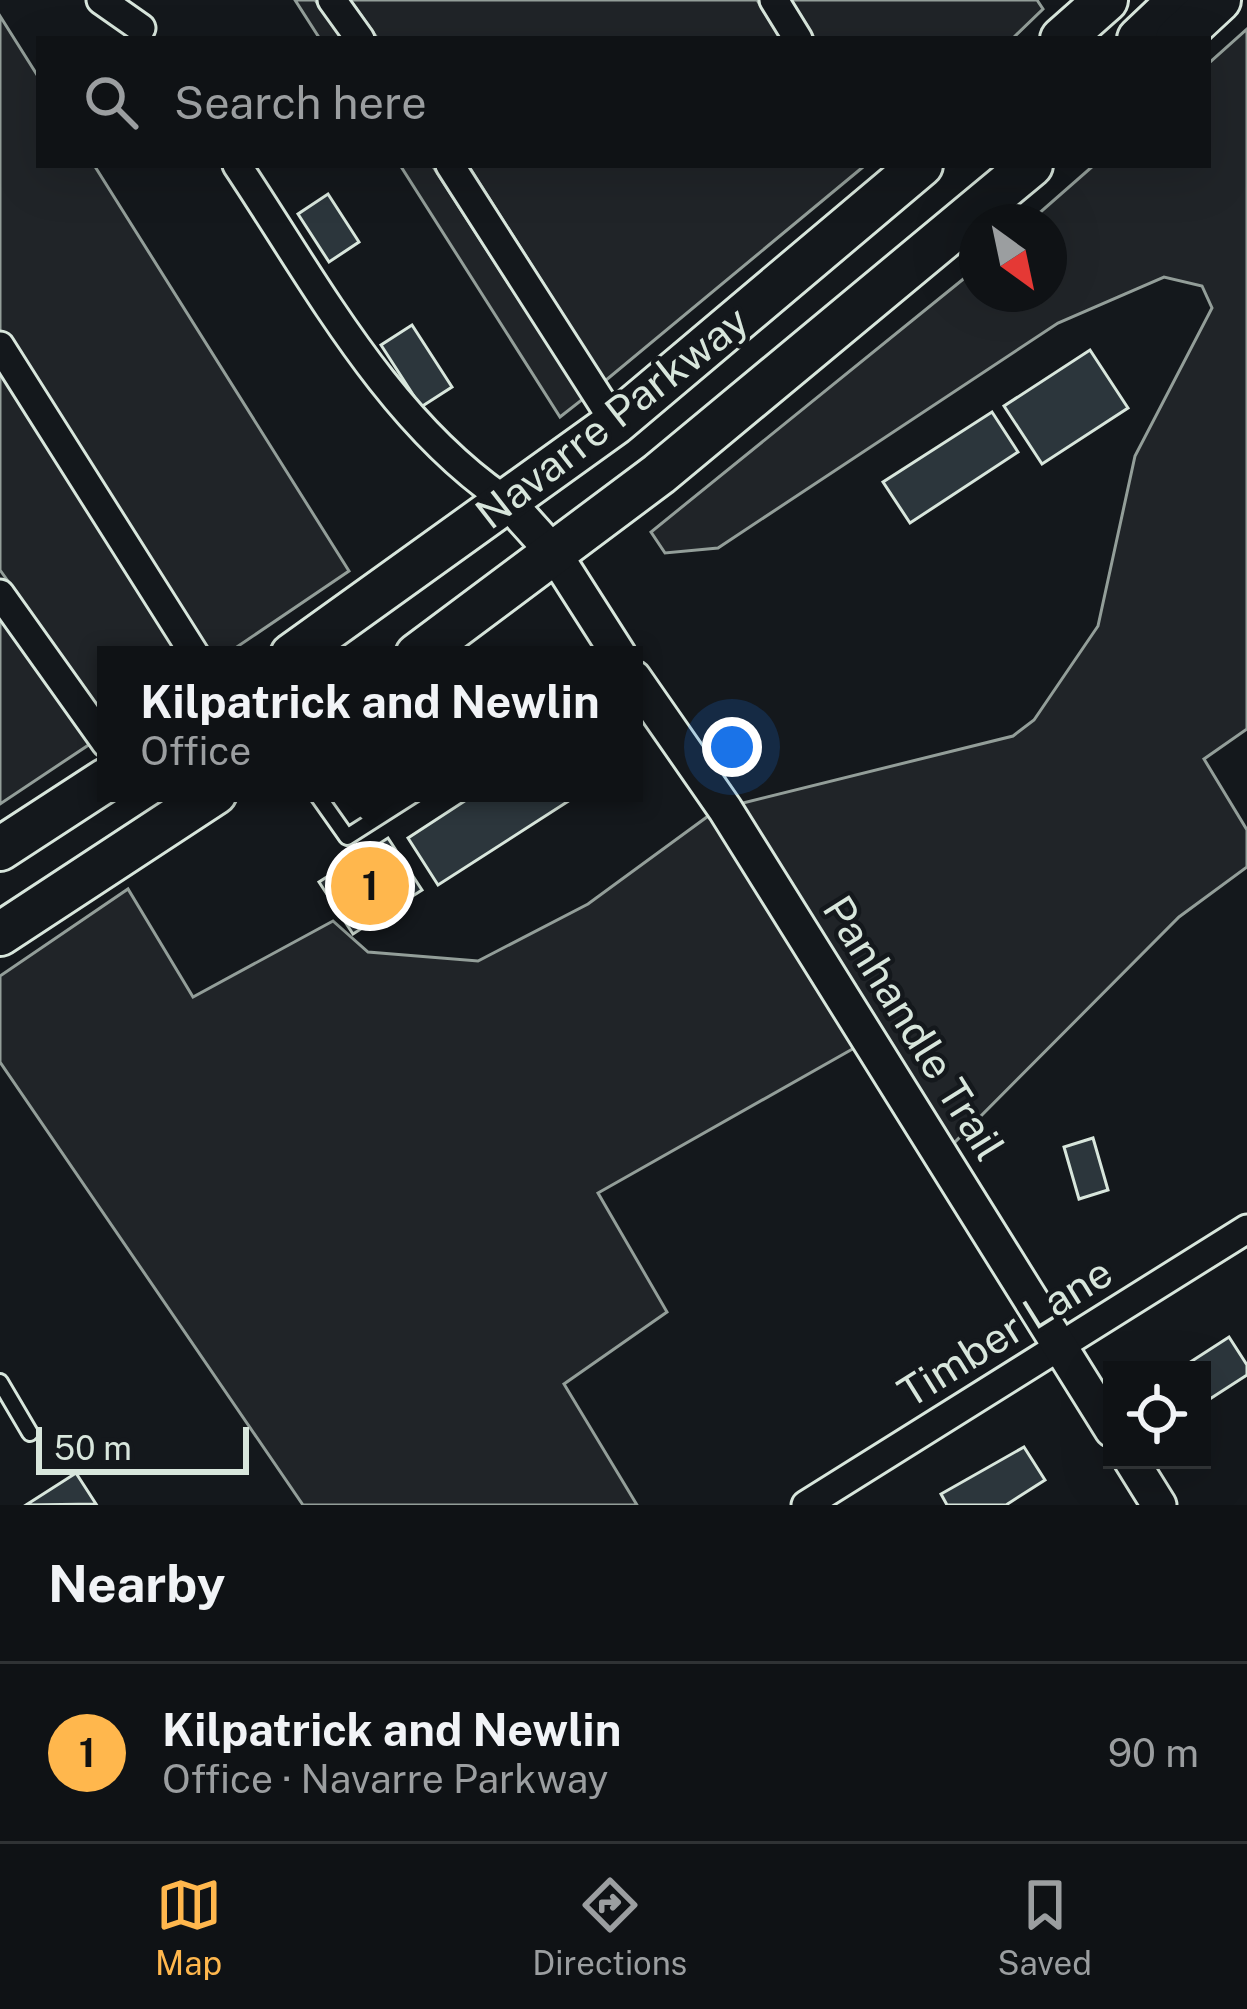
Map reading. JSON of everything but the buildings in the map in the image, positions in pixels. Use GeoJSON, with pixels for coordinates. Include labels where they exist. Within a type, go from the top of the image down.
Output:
{"type":"FeatureCollection","features":[{"type":"Feature","properties":{"kind":"highway"},"geometry":{"type":"LineString","coordinates":[[1065,36],[1106,0]]}},
{"type":"Feature","properties":{"kind":"highway"},"geometry":{"type":"LineString","coordinates":[[1142,36],[1180,0]]}},
{"type":"Feature","properties":{"kind":"highway"},"geometry":{"type":"LineString","coordinates":[[1180,36],[1220,0]]}},
{"type":"Feature","properties":{"kind":"highway"},"geometry":{"type":"LineString","coordinates":[[754,396],[839,303],[995,168]]}},
{"type":"Feature","properties":{"kind":"highway","name":"Navarre Parkway"},"geometry":{"type":"LineString","coordinates":[[429,646],[754,396],[1026,168]]}},
{"type":"Feature","properties":{"kind":"highway","name":"Navarre Parkway"},"geometry":{"type":"LineString","coordinates":[[305,646],[615,423],[899,172]]}},
{"type":"Feature","properties":{"kind":"highway"},"geometry":{"type":"LineString","coordinates":[[0,849],[97,786]]}},
{"type":"Feature","properties":{"kind":"highway"},"geometry":{"type":"LineString","coordinates":[[0,934],[201,802]]}},
{"type":"Feature","properties":{"kind":"street"},"geometry":{"type":"LineString","coordinates":[[101,0],[145,34]]}},
{"type":"Feature","properties":{"kind":"street"},"geometry":{"type":"LineString","coordinates":[[123,0],[145,34]]}},
{"type":"Feature","properties":{"kind":"street"},"geometry":{"type":"LineString","coordinates":[[332,0],[358,36]]}},
{"type":"Feature","properties":{"kind":"street"},"geometry":{"type":"LineString","coordinates":[[774,0],[796,36]]}},
{"type":"Feature","properties":{"kind":"street"},"geometry":{"type":"LineString","coordinates":[[239,168],[392,391],[465,474],[508,502],[554,553],[613,646]]}},
{"type":"Feature","properties":{"kind":"street"},"geometry":{"type":"LineString","coordinates":[[452,168],[615,423]]}},
{"type":"Feature","properties":{"kind":"street"},"geometry":{"type":"LineString","coordinates":[[0,346],[189,646]]}},
{"type":"Feature","properties":{"kind":"street"},"geometry":{"type":"LineString","coordinates":[[0,594],[97,729]]}},
{"type":"Feature","properties":{"kind":"street","name":"Panhandle Trail"},"geometry":{"type":"LineString","coordinates":[[643,691],[725,808],[1103,1416]]}},
{"type":"Feature","properties":{"kind":"street","name":"Timber Lane"},"geometry":{"type":"LineString","coordinates":[[806,1505],[1247,1229]]}},
{"type":"Feature","properties":{"kind":"street"},"geometry":{"type":"LineString","coordinates":[[1137,1469],[1160,1505]]}},
{"type":"Feature","properties":{"kind":"lane"},"geometry":{"type":"LineString","coordinates":[[322,802],[347,836],[402,802]]}},
{"type":"Feature","properties":{"kind":"lane"},"geometry":{"type":"LineString","coordinates":[[0,1382],[30,1433]]}},
{"type":"Feature","properties":{"kind":"shaded area"},"geometry":{"type":"Polygon","coordinates":[[[295,0],[315,0],[340,36],[318,36],[295,0]]]}},
{"type":"Feature","properties":{"kind":"shaded area"},"geometry":{"type":"Polygon","coordinates":[[[350,0],[757,0],[779,36],[376,36],[350,0]]]}},
{"type":"Feature","properties":{"kind":"shaded area"},"geometry":{"type":"Polygon","coordinates":[[[791,0],[1037,0],[1043,9],[1015,36],[813,36],[791,0]]]}},
{"type":"Feature","properties":{"kind":"shaded area"},"geometry":{"type":"Polygon","coordinates":[[[0,16],[36,73],[36,168],[96,168],[349,571],[238,646],[97,646],[97,705],[0,570],[0,16]]]}},
{"type":"Feature","properties":{"kind":"shaded area"},"geometry":{"type":"Polygon","coordinates":[[[1247,29],[1247,729],[1204,759],[1247,830],[1247,867],[1179,917],[951,1146],[739,804],[1013,736],[1034,720],[1098,626],[1135,456],[1212,308],[1202,286],[1164,277],[1058,323],[718,548],[665,553],[651,532],[959,283],[959,312],[1067,312],[1067,204],[1050,204],[1091,168],[1211,168],[1211,61],[1247,29]]]}},
{"type":"Feature","properties":{"kind":"shaded area"},"geometry":{"type":"Polygon","coordinates":[[[402,168],[434,168],[583,399],[560,417],[402,168]]]}},
{"type":"Feature","properties":{"kind":"shaded area"},"geometry":{"type":"Polygon","coordinates":[[[470,168],[862,168],[605,381],[470,168]]]}},
{"type":"Feature","properties":{"kind":"shaded area"},"geometry":{"type":"Polygon","coordinates":[[[0,619],[90,744],[0,804],[0,619]]]}},
{"type":"Feature","properties":{"kind":"shaded area"},"geometry":{"type":"Polygon","coordinates":[[[711,814],[856,1047],[598,1193],[667,1312],[564,1384],[637,1505],[303,1505],[0,1062],[0,976],[128,889],[193,997],[333,921],[368,952],[478,961],[588,904],[711,814]]]}},
{"type":"Feature","properties":{"kind":"place","name":"Kilpatrick and Newlin"},"geometry":{"type":"Point","coordinates":[370,886]}}]}
